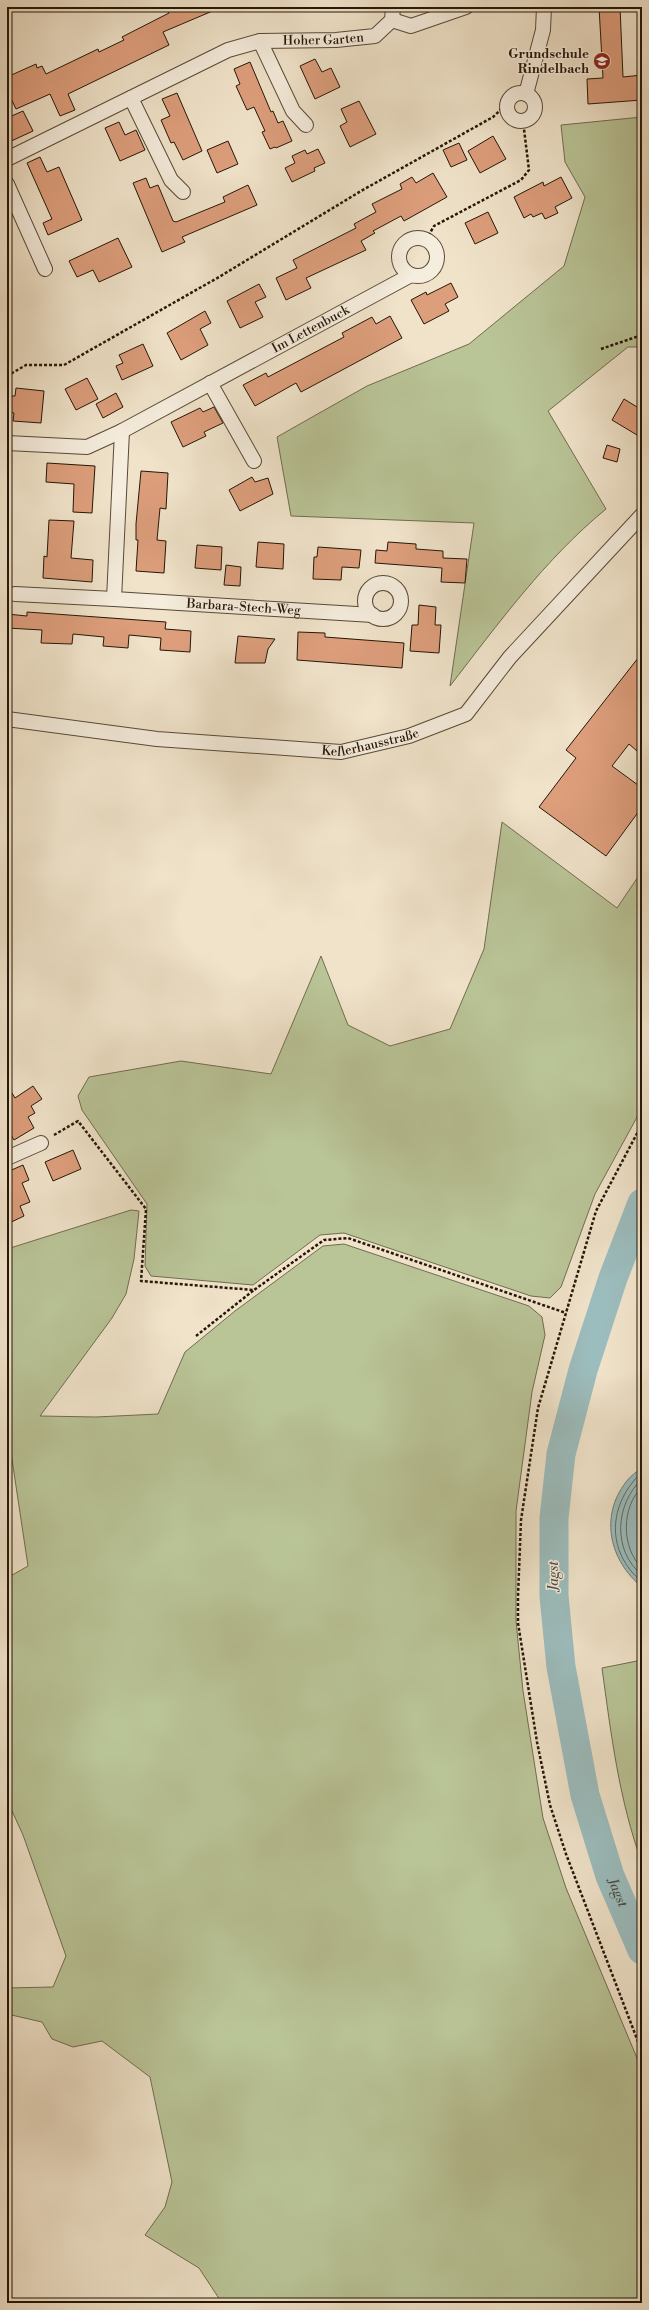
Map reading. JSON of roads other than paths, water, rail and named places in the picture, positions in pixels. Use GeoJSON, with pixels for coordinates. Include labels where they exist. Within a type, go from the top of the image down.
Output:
{"type":"FeatureCollection","features":[{"type":"Feature","properties":{"kind":"street"},"geometry":{"type":"LineString","coordinates":[[393,13],[411,26],[466,7]]}},
{"type":"Feature","properties":{"kind":"street"},"geometry":{"type":"LineString","coordinates":[[526,94],[543,30],[544,7]]}},
{"type":"Feature","properties":{"kind":"street","name":"Hoher Garten"},"geometry":{"type":"LineString","coordinates":[[7,159],[228,50],[260,41],[336,40],[375,36],[393,13]]}},
{"type":"Feature","properties":{"kind":"street","name":"Hoher Garten"},"geometry":{"type":"LineString","coordinates":[[260,41],[293,111],[306,125]]}},
{"type":"Feature","properties":{"kind":"street"},"geometry":{"type":"LineString","coordinates":[[518,94],[526,94],[533,100],[535,108],[531,116],[523,120],[511,116],[508,103],[518,94]]}},
{"type":"Feature","properties":{"kind":"street"},"geometry":{"type":"LineString","coordinates":[[132,98],[170,180],[182,192]]}},
{"type":"Feature","properties":{"kind":"street"},"geometry":{"type":"LineString","coordinates":[[7,184],[44,269]]}},
{"type":"Feature","properties":{"kind":"street","name":"Im Lettenbuck"},"geometry":{"type":"LineString","coordinates":[[7,443],[87,447],[122,432],[411,275],[424,275],[430,272],[437,260],[434,248],[426,240],[413,238],[400,250],[398,256],[402,268],[411,275]]}},
{"type":"Feature","properties":{"kind":"street"},"geometry":{"type":"LineString","coordinates":[[210,383],[254,461]]}},
{"type":"Feature","properties":{"kind":"street"},"geometry":{"type":"LineString","coordinates":[[114,599],[122,432]]}},
{"type":"Feature","properties":{"kind":"street","name":"Kellerhausstraße"},"geometry":{"type":"LineString","coordinates":[[7,719],[157,739],[341,752],[409,736],[466,714],[510,657],[642,515]]}},
{"type":"Feature","properties":{"kind":"street","name":"Barbara-Stech-Weg"},"geometry":{"type":"LineString","coordinates":[[16,594],[373,615]]}},
{"type":"Feature","properties":{"kind":"street"},"geometry":{"type":"LineString","coordinates":[[7,1158],[41,1143]]}},
{"type":"Feature","properties":{"kind":"water"},"geometry":{"type":"Polygon","coordinates":[[[642,1467],[642,1587],[622,1565],[612,1538],[611,1524],[613,1510],[618,1495],[628,1480],[642,1467]]]}},
{"type":"Feature","properties":{"kind":"waterway","name":"Jagst"},"geometry":{"type":"LineString","coordinates":[[642,1203],[613,1278],[583,1370],[561,1454],[554,1518],[554,1596],[561,1667],[585,1795],[610,1876],[642,1950]]}},
{"type":"Feature","properties":{"kind":"place","name":"Grundschule Rindelbach"},"geometry":{"type":"Point","coordinates":[602,61]}}]}
